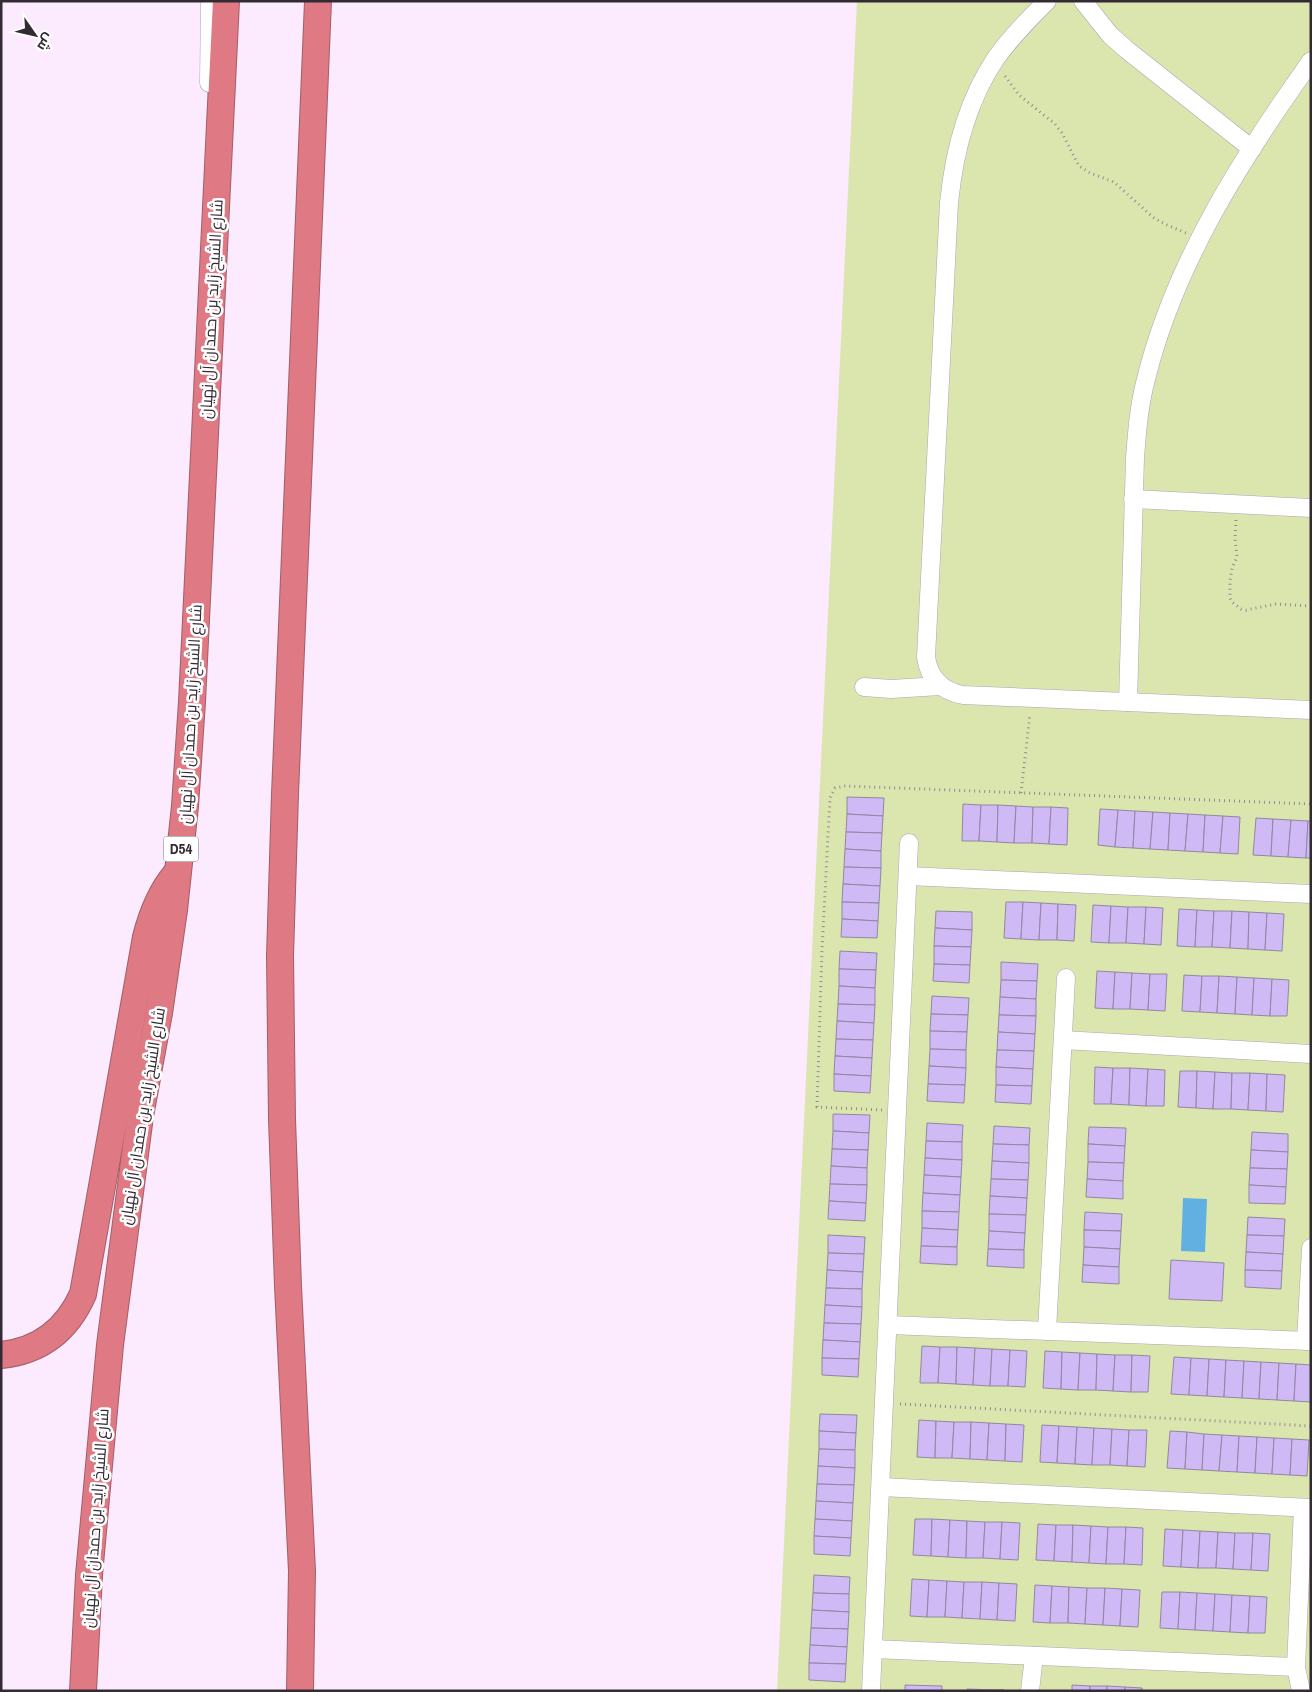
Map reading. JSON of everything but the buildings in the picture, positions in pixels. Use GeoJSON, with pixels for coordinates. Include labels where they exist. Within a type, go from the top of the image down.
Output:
{"type":"FeatureCollection","features":[{"type":"Feature","properties":{"kind":"highway","name":"شارع الشيخ زايد بن حمدان آل نهيان"},"geometry":{"type":"LineString","coordinates":[[83,1691],[90,1575],[110,1345],[140,1116],[159,1013],[179,870],[185,806],[192,702],[226,1]]}},
{"type":"Feature","properties":{"kind":"highway"},"geometry":{"type":"LineString","coordinates":[[300,1691],[302,1571],[283,1149],[280,956],[318,1]]}},
{"type":"Feature","properties":{"kind":"highway"},"geometry":{"type":"LineString","coordinates":[[1,1355],[32,1347],[58,1332],[70,1320],[83,1294],[146,937],[161,896],[179,870]]}},
{"type":"Feature","properties":{"kind":"street"},"geometry":{"type":"LineString","coordinates":[[204,452],[198,401],[209,93],[210,1]]}},
{"type":"Feature","properties":{"kind":"street"},"geometry":{"type":"LineString","coordinates":[[1047,1],[996,58],[964,123],[952,176],[949,203],[926,657],[930,673],[940,686],[947,691],[963,695],[1311,710]]}},
{"type":"Feature","properties":{"kind":"street"},"geometry":{"type":"LineString","coordinates":[[1083,1],[1110,35],[1127,50],[1252,148]]}},
{"type":"Feature","properties":{"kind":"street"},"geometry":{"type":"LineString","coordinates":[[1128,702],[1133,499],[1138,420],[1145,381],[1154,348],[1169,307],[1201,236],[1252,148],[1311,61]]}},
{"type":"Feature","properties":{"kind":"street"},"geometry":{"type":"LineString","coordinates":[[1133,499],[1311,508]]}},
{"type":"Feature","properties":{"kind":"street"},"geometry":{"type":"LineString","coordinates":[[864,687],[916,689],[940,686]]}},
{"type":"Feature","properties":{"kind":"street"},"geometry":{"type":"LineString","coordinates":[[871,1691],[909,843]]}},
{"type":"Feature","properties":{"kind":"street"},"geometry":{"type":"LineString","coordinates":[[908,876],[1311,894]]}},
{"type":"Feature","properties":{"kind":"street"},"geometry":{"type":"LineString","coordinates":[[1047,1331],[1066,978]]}},
{"type":"Feature","properties":{"kind":"street"},"geometry":{"type":"LineString","coordinates":[[1063,1040],[1311,1054]]}},
{"type":"Feature","properties":{"kind":"street"},"geometry":{"type":"LineString","coordinates":[[888,1325],[1308,1341],[1311,1248]]}},
{"type":"Feature","properties":{"kind":"street"},"geometry":{"type":"LineString","coordinates":[[880,1487],[1307,1508],[1296,1667],[1301,1691]]}},
{"type":"Feature","properties":{"kind":"street"},"geometry":{"type":"LineString","coordinates":[[873,1649],[1296,1667]]}},
{"type":"Feature","properties":{"kind":"street"},"geometry":{"type":"LineString","coordinates":[[1030,1691],[1034,1656]]}},
{"type":"Feature","properties":{"kind":"path"},"geometry":{"type":"LineString","coordinates":[[996,58],[1008,82],[1019,96],[1055,124],[1062,132],[1075,160],[1080,166],[1090,173],[1114,182],[1154,218],[1180,231],[1201,236]]}},
{"type":"Feature","properties":{"kind":"path"},"geometry":{"type":"LineString","coordinates":[[1238,504],[1235,530],[1237,557],[1232,568],[1230,581],[1230,598],[1232,602],[1240,609],[1246,610],[1276,604],[1311,606]]}},
{"type":"Feature","properties":{"kind":"path"},"geometry":{"type":"LineString","coordinates":[[1021,793],[1031,698]]}},
{"type":"Feature","properties":{"kind":"path"},"geometry":{"type":"LineString","coordinates":[[884,1403],[1311,1426]]}},
{"type":"Feature","properties":{"kind":"green space"},"geometry":{"type":"Polygon","coordinates":[[[857,1],[1311,1],[1311,1691],[777,1691],[857,1]]]}},
{"type":"Feature","properties":{"kind":"water"},"geometry":{"type":"Polygon","coordinates":[[[1183,1198],[1207,1199],[1205,1252],[1181,1251],[1183,1198]]]}}]}
